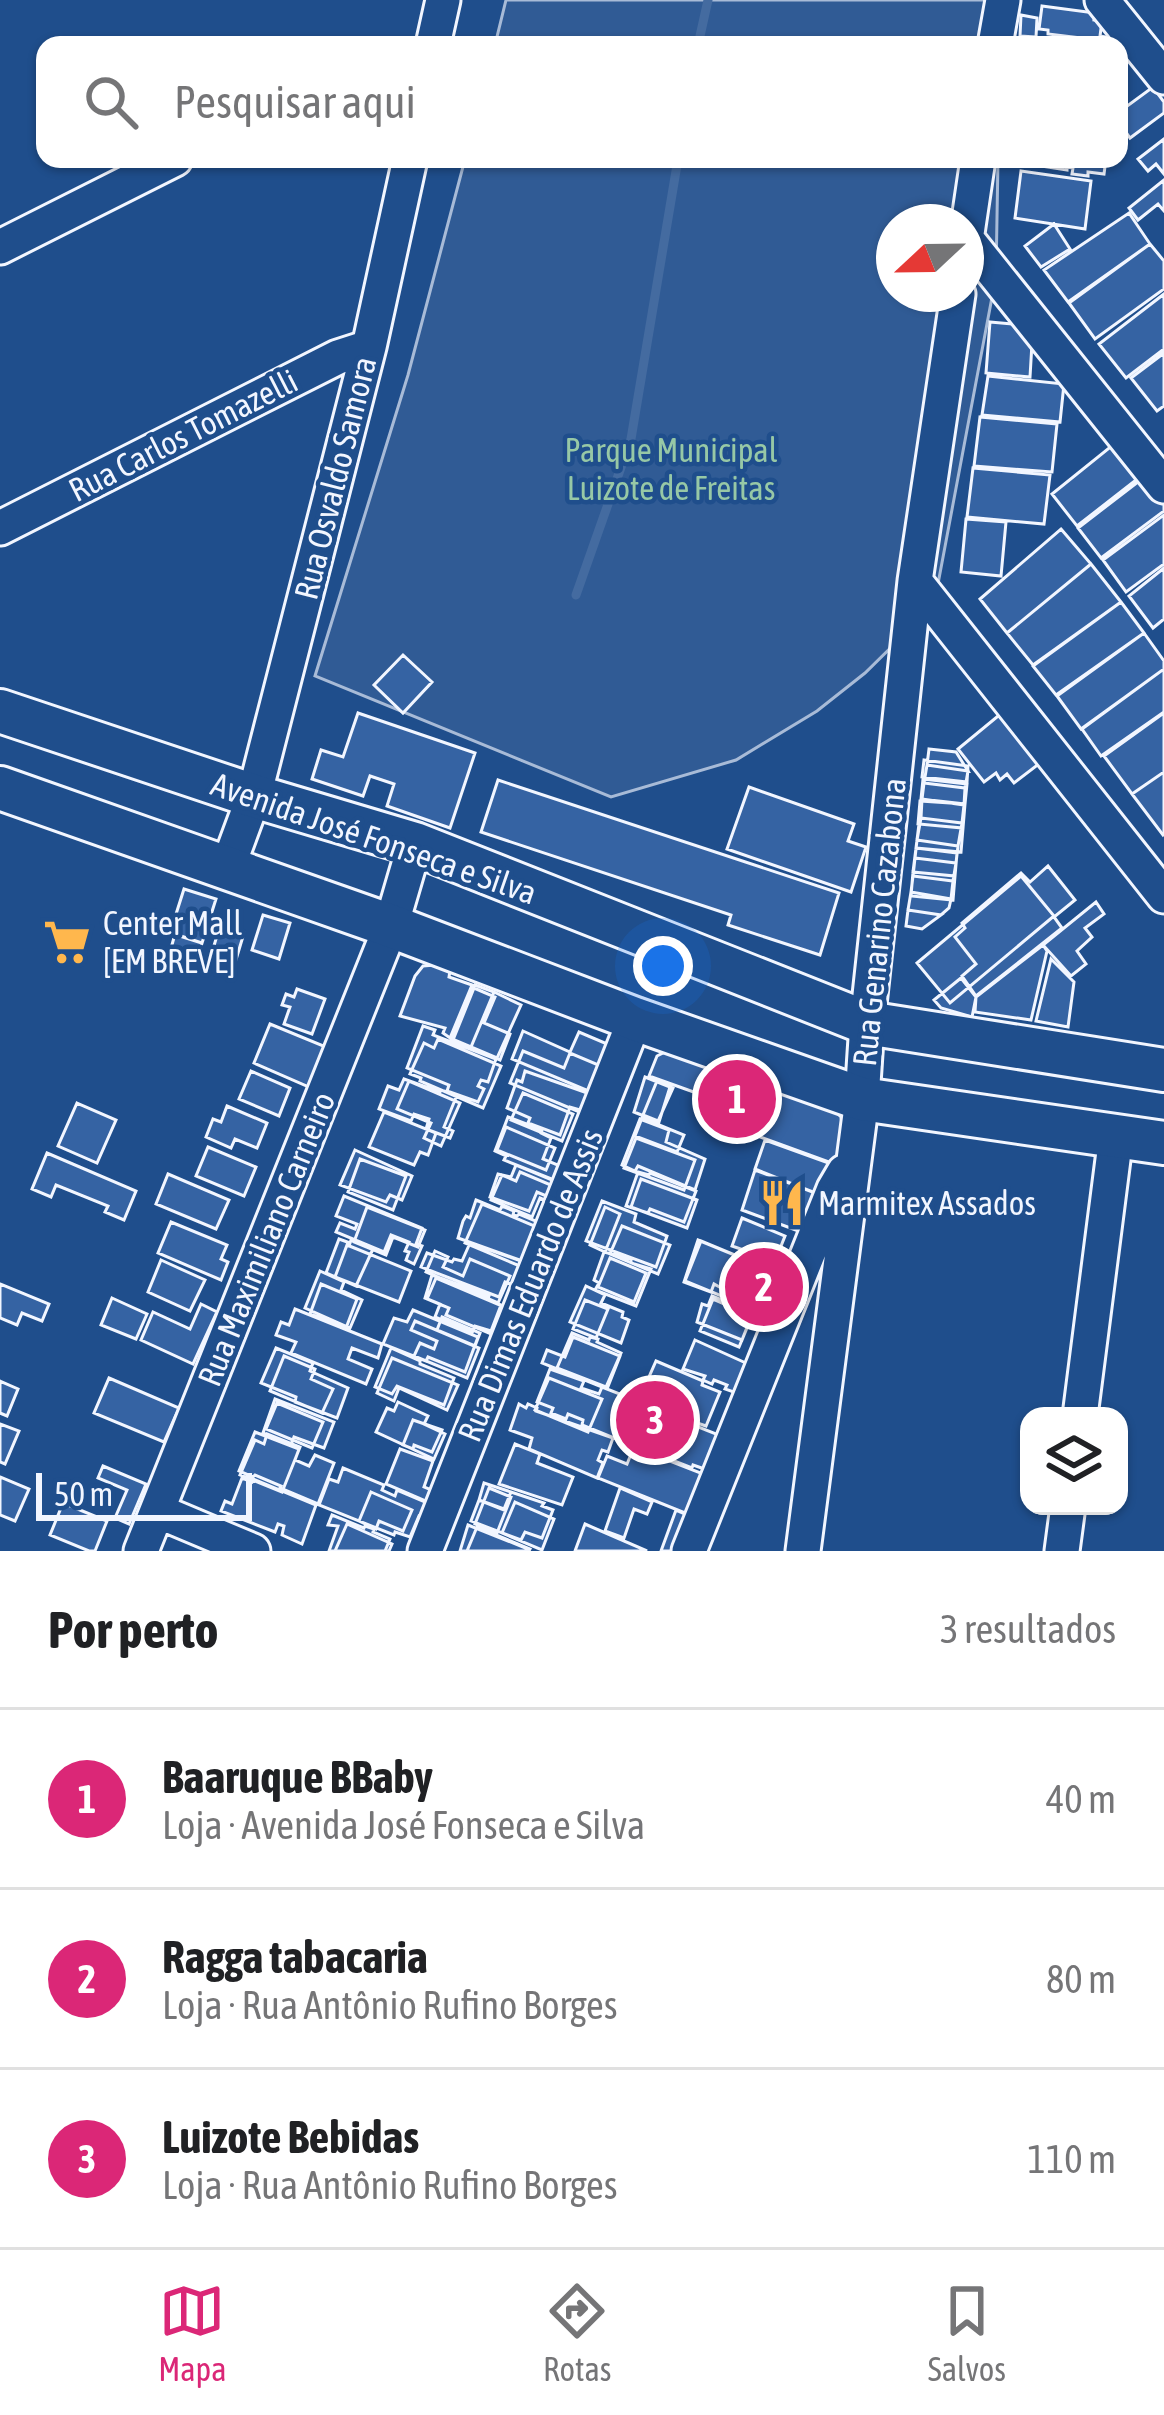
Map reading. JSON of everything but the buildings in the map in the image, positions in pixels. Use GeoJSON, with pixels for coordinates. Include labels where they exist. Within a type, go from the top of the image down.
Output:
{"type":"FeatureCollection","features":[{"type":"Feature","properties":{"kind":"main road","name":"Avenida José Fonseca e Silva"},"geometry":{"type":"LineString","coordinates":[[0,711],[415,844],[867,1023],[1164,1070]]}},
{"type":"Feature","properties":{"kind":"main road"},"geometry":{"type":"LineString","coordinates":[[0,788],[862,1099],[1164,1143]]}},
{"type":"Feature","properties":{"kind":"street"},"geometry":{"type":"LineString","coordinates":[[997,36],[1003,0]]}},
{"type":"Feature","properties":{"kind":"street"},"geometry":{"type":"LineString","coordinates":[[1102,0],[1164,77]]}},
{"type":"Feature","properties":{"kind":"street"},"geometry":{"type":"LineString","coordinates":[[1,243],[156,168]]}},
{"type":"Feature","properties":{"kind":"street","name":"Rua Osvaldo Samora"},"geometry":{"type":"LineString","coordinates":[[227,869],[254,796],[369,347],[408,168]]}},
{"type":"Feature","properties":{"kind":"street"},"geometry":{"type":"LineString","coordinates":[[971,204],[977,168]]}},
{"type":"Feature","properties":{"kind":"street"},"geometry":{"type":"LineString","coordinates":[[984,261],[1164,486]]}},
{"type":"Feature","properties":{"kind":"street","name":"Rua Genarino Cazabona"},"geometry":{"type":"LineString","coordinates":[[803,1551],[862,1099],[915,580],[955,312]]}},
{"type":"Feature","properties":{"kind":"street","name":"Rua Carlos Tomazelli"},"geometry":{"type":"LineString","coordinates":[[0,528],[338,357],[369,347]]}},
{"type":"Feature","properties":{"kind":"street"},"geometry":{"type":"LineString","coordinates":[[915,580],[1164,896]]}},
{"type":"Feature","properties":{"kind":"street","name":"Rua Maximiliano Carneiro"},"geometry":{"type":"LineString","coordinates":[[141,1551],[391,926],[415,844]]}},
{"type":"Feature","properties":{"kind":"street","name":"Rua Dimas Eduardo de Assis"},"geometry":{"type":"LineString","coordinates":[[425,1551],[635,1019]]}},
{"type":"Feature","properties":{"kind":"street"},"geometry":{"type":"LineString","coordinates":[[1081,1407],[1116,1136]]}},
{"type":"Feature","properties":{"kind":"street"},"geometry":{"type":"LineString","coordinates":[[689,1551],[834,1189],[855,1155]]}},
{"type":"Feature","properties":{"kind":"street"},"geometry":{"type":"LineString","coordinates":[[158,1511],[253,1551]]}},
{"type":"Feature","properties":{"kind":"street"},"geometry":{"type":"LineString","coordinates":[[1062,1551],[1067,1515]]}},
{"type":"Feature","properties":{"kind":"shaded area"},"geometry":{"type":"Polygon","coordinates":[[[506,0],[1020,0],[1013,36],[497,36],[506,0]]]}},
{"type":"Feature","properties":{"kind":"shaded area","name":"Parque Municipal Luizote de Freitas"},"geometry":{"type":"Polygon","coordinates":[[[463,168],[998,168],[996,276],[934,605],[865,673],[817,711],[736,760],[611,797],[315,676],[408,375],[463,168]]]}},
{"type":"Feature","properties":{"kind":"waterway"},"geometry":{"type":"LineString","coordinates":[[700,36],[708,0]]}},
{"type":"Feature","properties":{"kind":"waterway"},"geometry":{"type":"LineString","coordinates":[[576,595],[631,439],[676,168]]}},
{"type":"Feature","properties":{"kind":"place","name":"Center Mall [EM BREVE]"},"geometry":{"type":"Point","coordinates":[67,942]}},
{"type":"Feature","properties":{"kind":"place","name":"Baaruque BBaby"},"geometry":{"type":"Point","coordinates":[737,1099]}},
{"type":"Feature","properties":{"kind":"place","name":"Marmitex Assados"},"geometry":{"type":"Point","coordinates":[782,1203]}},
{"type":"Feature","properties":{"kind":"place","name":"Ragga tabacaria"},"geometry":{"type":"Point","coordinates":[764,1287]}},
{"type":"Feature","properties":{"kind":"place","name":"Luizote Bebidas"},"geometry":{"type":"Point","coordinates":[655,1420]}}]}
